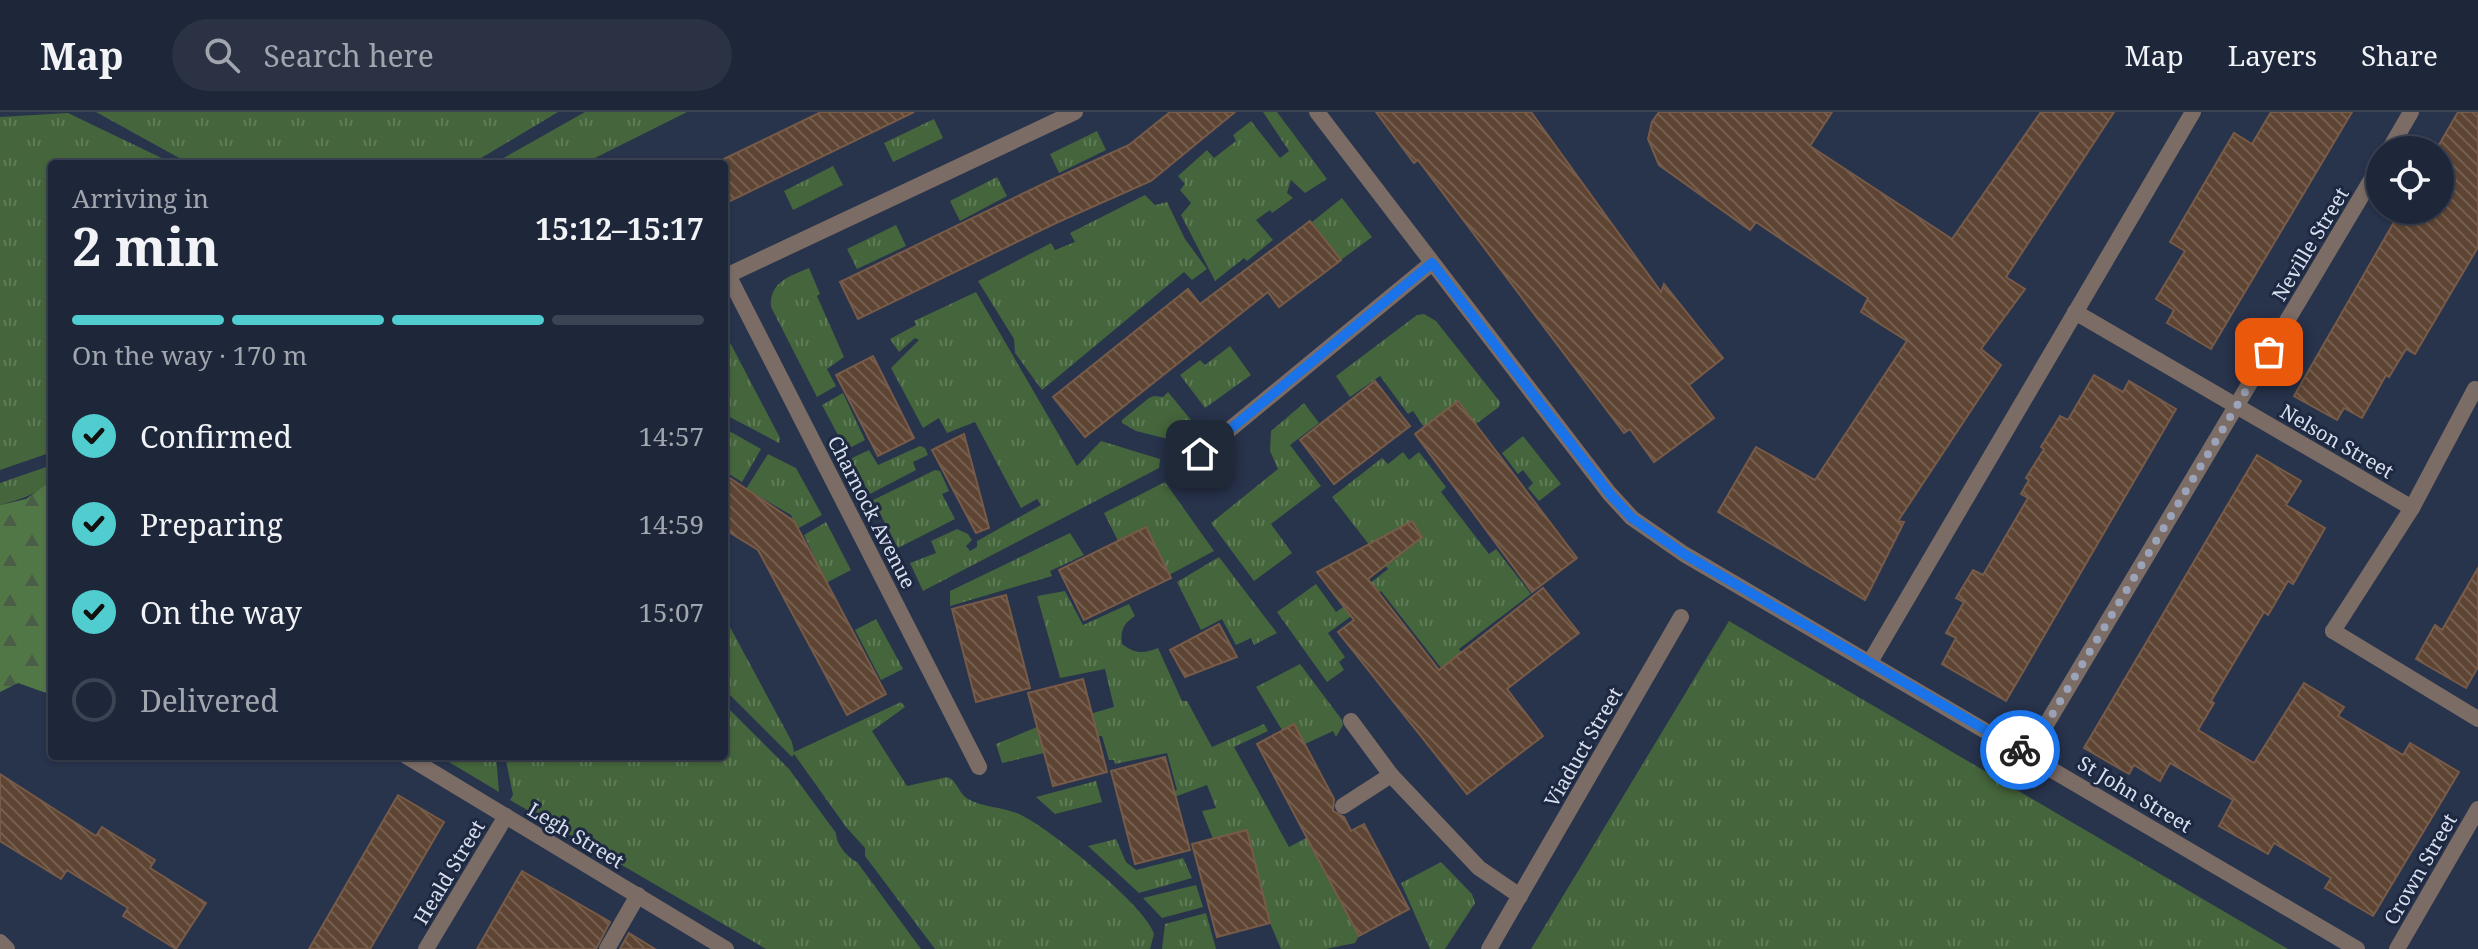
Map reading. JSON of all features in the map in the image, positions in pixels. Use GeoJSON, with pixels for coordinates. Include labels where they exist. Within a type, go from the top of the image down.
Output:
{"type":"FeatureCollection","features":[{"type":"Feature","properties":{"kind":"street","name":"Charnock Avenue"},"geometry":{"type":"LineString","coordinates":[[728,275],[1075,112]]}},
{"type":"Feature","properties":{"kind":"street"},"geometry":{"type":"LineString","coordinates":[[1870,662],[2193,112]]}},
{"type":"Feature","properties":{"kind":"street"},"geometry":{"type":"LineString","coordinates":[[2397,136],[2411,112]]}},
{"type":"Feature","properties":{"kind":"street","name":"St John Street"},"geometry":{"type":"LineString","coordinates":[[1321,114],[1624,511],[1648,531],[2357,949]]}},
{"type":"Feature","properties":{"kind":"street","name":"Neville Street"},"geometry":{"type":"LineString","coordinates":[[2028,755],[2366,188]]}},
{"type":"Feature","properties":{"kind":"street"},"geometry":{"type":"LineString","coordinates":[[1200,454],[1432,263]]}},
{"type":"Feature","properties":{"kind":"street","name":"Charnock Avenue"},"geometry":{"type":"LineString","coordinates":[[728,280],[979,767]]}},
{"type":"Feature","properties":{"kind":"street","name":"Nelson Street"},"geometry":{"type":"LineString","coordinates":[[2075,312],[2412,508]]}},
{"type":"Feature","properties":{"kind":"street"},"geometry":{"type":"LineString","coordinates":[[2475,389],[2412,508],[2333,631],[2478,719]]}},
{"type":"Feature","properties":{"kind":"street","name":"Viaduct Street"},"geometry":{"type":"LineString","coordinates":[[1489,949],[1681,617]]}},
{"type":"Feature","properties":{"kind":"street"},"geometry":{"type":"LineString","coordinates":[[1351,721],[1391,775],[1479,868],[1520,896]]}},
{"type":"Feature","properties":{"kind":"street","name":"Legh Street"},"geometry":{"type":"LineString","coordinates":[[413,760],[726,949]]}},
{"type":"Feature","properties":{"kind":"street"},"geometry":{"type":"LineString","coordinates":[[1343,806],[1391,775]]}},
{"type":"Feature","properties":{"kind":"street","name":"Crown Street"},"geometry":{"type":"LineString","coordinates":[[2397,949],[2478,809]]}},
{"type":"Feature","properties":{"kind":"street","name":"Heald Street"},"geometry":{"type":"LineString","coordinates":[[426,949],[506,816]]}},
{"type":"Feature","properties":{"kind":"street"},"geometry":{"type":"LineString","coordinates":[[607,949],[638,895]]}},
{"type":"Feature","properties":{"kind":"street"},"geometry":{"type":"LineString","coordinates":[[0,942],[7,949]]}},
{"type":"Feature","properties":{"kind":"green space"},"geometry":{"type":"Polygon","coordinates":[[[96,112],[558,112],[478,160],[183,160],[96,112]]]}},
{"type":"Feature","properties":{"kind":"green space"},"geometry":{"type":"Polygon","coordinates":[[[585,112],[687,112],[591,160],[500,160],[585,112]]]}},
{"type":"Feature","properties":{"kind":"green space"},"geometry":{"type":"Polygon","coordinates":[[[1263,112],[1277,112],[1327,179],[1305,193],[1291,180],[1287,193],[1293,198],[1256,220],[1273,240],[1215,281],[1181,215],[1191,203],[1180,190],[1185,184],[1178,176],[1207,150],[1214,158],[1236,141],[1233,135],[1251,121],[1280,158],[1289,151],[1263,112]]]}},
{"type":"Feature","properties":{"kind":"green space"},"geometry":{"type":"Polygon","coordinates":[[[68,113],[166,160],[48,160],[48,453],[0,470],[0,117],[68,113]]]}},
{"type":"Feature","properties":{"kind":"green space"},"geometry":{"type":"Polygon","coordinates":[[[934,119],[943,138],[893,162],[884,143],[934,119]]]}},
{"type":"Feature","properties":{"kind":"green space"},"geometry":{"type":"Polygon","coordinates":[[[1097,131],[1106,150],[1059,173],[1050,154],[1097,131]]]}},
{"type":"Feature","properties":{"kind":"green space"},"geometry":{"type":"Polygon","coordinates":[[[833,166],[843,185],[793,210],[784,191],[833,166]]]}},
{"type":"Feature","properties":{"kind":"green space"},"geometry":{"type":"Polygon","coordinates":[[[997,177],[1007,196],[960,221],[950,201],[997,177]]]}},
{"type":"Feature","properties":{"kind":"green space"},"geometry":{"type":"Polygon","coordinates":[[[1145,195],[1155,205],[1167,202],[1185,239],[1207,269],[1192,280],[1184,272],[1042,390],[1015,353],[1014,339],[978,281],[1051,243],[1055,250],[1075,242],[1070,233],[1145,195]]]}},
{"type":"Feature","properties":{"kind":"green space"},"geometry":{"type":"Polygon","coordinates":[[[1342,198],[1372,237],[1341,260],[1312,222],[1342,198]]]}},
{"type":"Feature","properties":{"kind":"green space"},"geometry":{"type":"Polygon","coordinates":[[[896,225],[906,246],[857,269],[847,249],[896,225]]]}},
{"type":"Feature","properties":{"kind":"green space"},"geometry":{"type":"Polygon","coordinates":[[[809,268],[820,294],[817,296],[844,357],[827,369],[836,386],[817,397],[771,307],[773,291],[777,286],[788,277],[809,268]]]}},
{"type":"Feature","properties":{"kind":"green space"},"geometry":{"type":"Polygon","coordinates":[[[976,292],[1077,466],[1101,441],[1160,459],[1159,468],[923,591],[910,563],[936,553],[931,541],[957,529],[968,534],[972,540],[966,546],[970,551],[977,547],[977,541],[1041,505],[1037,499],[1021,508],[975,422],[947,433],[939,418],[923,428],[891,368],[919,340],[915,338],[899,352],[890,339],[916,325],[914,321],[976,292]]]}},
{"type":"Feature","properties":{"kind":"green space"},"geometry":{"type":"Polygon","coordinates":[[[1424,314],[1436,321],[1500,402],[1499,407],[1476,424],[1458,401],[1424,427],[1413,411],[1408,414],[1380,376],[1350,397],[1336,376],[1417,315],[1424,314]]]}},
{"type":"Feature","properties":{"kind":"green space"},"geometry":{"type":"Polygon","coordinates":[[[728,339],[780,438],[779,443],[728,416],[728,339]]]}},
{"type":"Feature","properties":{"kind":"green space"},"geometry":{"type":"Polygon","coordinates":[[[1230,346],[1251,375],[1205,408],[1180,375],[1200,360],[1205,365],[1230,346]]]}},
{"type":"Feature","properties":{"kind":"green space"},"geometry":{"type":"Polygon","coordinates":[[[1168,392],[1191,420],[1168,439],[1136,431],[1122,423],[1149,398],[1163,397],[1168,392]]]}},
{"type":"Feature","properties":{"kind":"green space"},"geometry":{"type":"Polygon","coordinates":[[[843,393],[865,440],[846,450],[822,405],[843,393]]]}},
{"type":"Feature","properties":{"kind":"green space"},"geometry":{"type":"Polygon","coordinates":[[[1304,403],[1319,423],[1290,445],[1321,486],[1271,524],[1292,553],[1254,581],[1211,523],[1278,469],[1270,451],[1271,431],[1304,403]]]}},
{"type":"Feature","properties":{"kind":"green space"},"geometry":{"type":"Polygon","coordinates":[[[728,430],[761,449],[742,482],[728,473],[728,430]]]}},
{"type":"Feature","properties":{"kind":"green space"},"geometry":{"type":"Polygon","coordinates":[[[1523,436],[1561,484],[1539,501],[1528,488],[1533,483],[1523,470],[1518,474],[1502,453],[1523,436]]]}},
{"type":"Feature","properties":{"kind":"green space"},"geometry":{"type":"Polygon","coordinates":[[[920,446],[925,448],[928,455],[913,462],[916,470],[870,494],[850,459],[869,450],[878,465],[920,446]]]}},
{"type":"Feature","properties":{"kind":"green space"},"geometry":{"type":"Polygon","coordinates":[[[1403,452],[1409,460],[1419,452],[1446,487],[1441,492],[1489,554],[1496,549],[1531,594],[1459,649],[1481,678],[1449,678],[1381,591],[1372,598],[1364,588],[1388,569],[1332,497],[1382,458],[1388,464],[1403,452]]]}},
{"type":"Feature","properties":{"kind":"green space"},"geometry":{"type":"Polygon","coordinates":[[[768,454],[796,468],[822,515],[797,529],[791,515],[746,489],[768,454]]]}},
{"type":"Feature","properties":{"kind":"green space"},"geometry":{"type":"Polygon","coordinates":[[[48,466],[48,483],[45,486],[0,505],[0,483],[48,466]]]}},
{"type":"Feature","properties":{"kind":"green space"},"geometry":{"type":"Polygon","coordinates":[[[935,470],[940,471],[949,491],[942,494],[955,519],[898,548],[873,500],[935,470]]]}},
{"type":"Feature","properties":{"kind":"green space"},"geometry":{"type":"Polygon","coordinates":[[[1165,482],[1214,551],[1169,575],[1118,541],[1104,513],[1165,482]]]}},
{"type":"Feature","properties":{"kind":"green space"},"geometry":{"type":"Polygon","coordinates":[[[48,483],[48,694],[18,683],[0,692],[0,505],[26,499],[48,483]]]}},
{"type":"Feature","properties":{"kind":"green space"},"geometry":{"type":"Polygon","coordinates":[[[826,522],[851,570],[826,583],[804,535],[826,522]]]}},
{"type":"Feature","properties":{"kind":"green space"},"geometry":{"type":"Polygon","coordinates":[[[1070,533],[1084,555],[1050,571],[1052,576],[950,606],[950,591],[1070,533]]]}},
{"type":"Feature","properties":{"kind":"green space"},"geometry":{"type":"Polygon","coordinates":[[[1219,557],[1277,633],[1254,645],[1251,638],[1236,645],[1222,619],[1201,630],[1177,582],[1219,557]]]}},
{"type":"Feature","properties":{"kind":"green space"},"geometry":{"type":"Polygon","coordinates":[[[1316,584],[1336,612],[1350,602],[1357,612],[1328,633],[1345,657],[1339,662],[1344,670],[1327,682],[1277,612],[1316,584]]]}},
{"type":"Feature","properties":{"kind":"green space"},"geometry":{"type":"Polygon","coordinates":[[[1065,591],[1083,625],[1129,604],[1135,616],[1124,627],[1122,644],[1139,652],[1158,648],[1182,701],[1187,701],[1212,747],[1264,724],[1268,731],[1234,747],[1289,847],[1340,820],[1329,878],[1359,936],[1355,943],[1326,949],[1281,949],[1270,923],[1247,830],[1213,839],[1202,811],[1216,808],[1207,785],[1166,800],[1164,794],[1177,790],[1167,753],[1115,764],[1114,760],[1109,760],[1102,736],[1092,737],[1086,715],[1114,707],[1105,669],[1060,678],[1037,596],[1065,591]]]}},
{"type":"Feature","properties":{"kind":"green space"},"geometry":{"type":"Polygon","coordinates":[[[876,619],[903,669],[881,680],[855,630],[876,619]]]}},
{"type":"Feature","properties":{"kind":"green space"},"geometry":{"type":"Polygon","coordinates":[[[1729,621],[2288,949],[1531,949],[1729,621]]]}},
{"type":"Feature","properties":{"kind":"green space"},"geometry":{"type":"Polygon","coordinates":[[[728,623],[792,742],[794,752],[901,702],[905,707],[872,731],[907,786],[947,777],[968,799],[1015,812],[1034,823],[1074,851],[1134,906],[1154,934],[1150,949],[935,949],[865,856],[865,848],[846,827],[794,754],[792,757],[728,693],[728,623]]]}},
{"type":"Feature","properties":{"kind":"green space"},"geometry":{"type":"Polygon","coordinates":[[[1300,664],[1342,720],[1343,725],[1336,737],[1333,731],[1305,744],[1294,724],[1282,730],[1256,687],[1300,664]]]}},
{"type":"Feature","properties":{"kind":"green space"},"geometry":{"type":"Polygon","coordinates":[[[728,708],[789,769],[836,833],[843,850],[857,862],[921,949],[766,949],[510,800],[513,795],[506,760],[728,760],[728,708]]]}},
{"type":"Feature","properties":{"kind":"green space"},"geometry":{"type":"Polygon","coordinates":[[[1037,727],[1044,753],[1002,763],[996,744],[1037,727]]]}},
{"type":"Feature","properties":{"kind":"green space"},"geometry":{"type":"Polygon","coordinates":[[[446,760],[496,760],[499,792],[446,760]]]}},
{"type":"Feature","properties":{"kind":"green space"},"geometry":{"type":"Polygon","coordinates":[[[1096,781],[1102,802],[1055,814],[1036,797],[1096,781]]]}},
{"type":"Feature","properties":{"kind":"green space"},"geometry":{"type":"Polygon","coordinates":[[[1116,839],[1126,862],[1136,870],[1183,858],[1192,878],[1139,893],[1088,846],[1116,839]]]}},
{"type":"Feature","properties":{"kind":"green space"},"geometry":{"type":"Polygon","coordinates":[[[1441,862],[1472,894],[1475,903],[1445,949],[1430,949],[1401,883],[1441,862]]]}},
{"type":"Feature","properties":{"kind":"green space"},"geometry":{"type":"Polygon","coordinates":[[[1196,885],[1203,907],[1162,918],[1143,898],[1196,885]]]}},
{"type":"Feature","properties":{"kind":"green space"},"geometry":{"type":"Polygon","coordinates":[[[1206,913],[1216,949],[1162,949],[1165,924],[1206,913]]]}},
{"type":"Feature","properties":{"kind":"building"},"geometry":{"type":"Polygon","coordinates":[[[821,112],[914,112],[728,202],[728,160],[724,159],[821,112]]]}},
{"type":"Feature","properties":{"kind":"building"},"geometry":{"type":"Polygon","coordinates":[[[1170,112],[1235,112],[1151,181],[1056,223],[858,319],[840,282],[1129,145],[1170,112]]]}},
{"type":"Feature","properties":{"kind":"building"},"geometry":{"type":"Polygon","coordinates":[[[1376,112],[1531,112],[1661,292],[1664,284],[1723,358],[1689,385],[1714,418],[1654,462],[1630,429],[1624,433],[1418,160],[1414,163],[1376,112]]]}},
{"type":"Feature","properties":{"kind":"building"},"geometry":{"type":"Polygon","coordinates":[[[1659,112],[1832,112],[1810,146],[1952,239],[2041,112],[2114,112],[2006,277],[2025,289],[1981,349],[2001,365],[1898,521],[1904,522],[1865,600],[1718,512],[1756,447],[1815,480],[1907,341],[1861,312],[1868,298],[1756,222],[1750,230],[1659,165],[1648,139],[1652,122],[1659,112]]]}},
{"type":"Feature","properties":{"kind":"building"},"geometry":{"type":"Polygon","coordinates":[[[2271,112],[2352,112],[2211,349],[2167,323],[2174,310],[2156,299],[2185,251],[2170,242],[2234,133],[2252,144],[2271,112]]]}},
{"type":"Feature","properties":{"kind":"building"},"geometry":{"type":"Polygon","coordinates":[[[2458,112],[2478,112],[2478,247],[2415,354],[2406,349],[2389,377],[2386,375],[2362,418],[2344,408],[2337,420],[2294,396],[2393,224],[2454,224],[2454,136],[2444,136],[2458,112]]]}},
{"type":"Feature","properties":{"kind":"building"},"geometry":{"type":"Polygon","coordinates":[[[1310,221],[1341,260],[1279,307],[1268,292],[1085,437],[1053,397],[1188,289],[1200,304],[1310,221]]]}},
{"type":"Feature","properties":{"kind":"building"},"geometry":{"type":"Polygon","coordinates":[[[873,356],[914,438],[878,456],[836,375],[873,356]]]}},
{"type":"Feature","properties":{"kind":"building"},"geometry":{"type":"Polygon","coordinates":[[[2094,375],[2123,392],[2129,381],[2176,409],[2006,701],[1942,664],[1956,638],[1946,633],[1964,602],[1956,598],[1973,570],[1983,575],[2028,498],[2021,494],[2029,480],[2026,478],[2044,449],[2041,447],[2060,416],[2068,420],[2094,375]]]}},
{"type":"Feature","properties":{"kind":"building"},"geometry":{"type":"Polygon","coordinates":[[[1375,381],[1410,426],[1334,484],[1300,440],[1375,381]]]}},
{"type":"Feature","properties":{"kind":"building"},"geometry":{"type":"Polygon","coordinates":[[[1458,401],[1577,558],[1532,592],[1415,434],[1458,401]]]}},
{"type":"Feature","properties":{"kind":"building"},"geometry":{"type":"Polygon","coordinates":[[[964,434],[989,528],[976,533],[932,450],[964,434]]]}},
{"type":"Feature","properties":{"kind":"building"},"geometry":{"type":"Polygon","coordinates":[[[2257,455],[2301,481],[2286,505],[2325,528],[2293,584],[2288,581],[2268,615],[2264,612],[2211,701],[2214,703],[2198,730],[2254,763],[2304,683],[2344,707],[2338,716],[2403,755],[2410,743],[2459,772],[2373,916],[2325,888],[2331,878],[2274,843],[2268,854],[2219,826],[2233,800],[2170,763],[2160,781],[2134,765],[2129,774],[2084,748],[2257,455]]]}},
{"type":"Feature","properties":{"kind":"building"},"geometry":{"type":"Polygon","coordinates":[[[728,477],[794,521],[886,694],[847,715],[758,550],[728,531],[728,477]]]}},
{"type":"Feature","properties":{"kind":"building"},"geometry":{"type":"Polygon","coordinates":[[[1412,521],[1422,537],[1368,579],[1439,670],[1543,588],[1579,633],[1507,689],[1543,736],[1467,794],[1338,632],[1354,620],[1317,572],[1412,521]]]}},
{"type":"Feature","properties":{"kind":"building"},"geometry":{"type":"Polygon","coordinates":[[[1146,527],[1171,578],[1084,620],[1059,570],[1146,527]]]}},
{"type":"Feature","properties":{"kind":"building"},"geometry":{"type":"Polygon","coordinates":[[[2478,568],[2478,667],[2466,688],[2416,659],[2435,625],[2442,630],[2478,568]]]}},
{"type":"Feature","properties":{"kind":"building"},"geometry":{"type":"Polygon","coordinates":[[[1006,595],[1030,688],[976,702],[952,609],[1006,595]]]}},
{"type":"Feature","properties":{"kind":"building"},"geometry":{"type":"Polygon","coordinates":[[[1219,624],[1237,657],[1185,677],[1170,650],[1219,624]]]}},
{"type":"Feature","properties":{"kind":"building"},"geometry":{"type":"Polygon","coordinates":[[[1083,679],[1107,772],[1053,786],[1028,693],[1083,679]]]}},
{"type":"Feature","properties":{"kind":"building"},"geometry":{"type":"Polygon","coordinates":[[[1294,724],[1334,799],[1333,811],[1344,817],[1351,831],[1364,824],[1409,909],[1359,936],[1257,744],[1294,724]]]}},
{"type":"Feature","properties":{"kind":"building"},"geometry":{"type":"Polygon","coordinates":[[[1165,757],[1190,850],[1135,864],[1111,771],[1165,757]]]}},
{"type":"Feature","properties":{"kind":"building"},"geometry":{"type":"Polygon","coordinates":[[[0,774],[96,836],[102,827],[155,860],[150,868],[206,903],[176,949],[123,916],[128,908],[67,870],[61,879],[0,841],[0,774]]]}},
{"type":"Feature","properties":{"kind":"building"},"geometry":{"type":"Polygon","coordinates":[[[398,795],[444,822],[370,949],[309,949],[398,795]]]}},
{"type":"Feature","properties":{"kind":"building"},"geometry":{"type":"Polygon","coordinates":[[[1247,830],[1270,923],[1217,937],[1192,844],[1247,830]]]}},
{"type":"Feature","properties":{"kind":"building"},"geometry":{"type":"Polygon","coordinates":[[[522,871],[610,922],[596,949],[477,949],[522,871]]]}},
{"type":"Feature","properties":{"kind":"building"},"geometry":{"type":"Polygon","coordinates":[[[629,933],[655,949],[620,949],[629,933]]]}},
{"type":"Feature","properties":{"kind":"way so far"},"geometry":{"type":"LineString","coordinates":[[2020,750],[2028,755],[2269,352]]}},
{"type":"Feature","properties":{"kind":"route"},"geometry":{"type":"LineString","coordinates":[[1200,454],[1432,263],[1609,493],[1632,518],[1684,554],[2020,750]]}}]}
